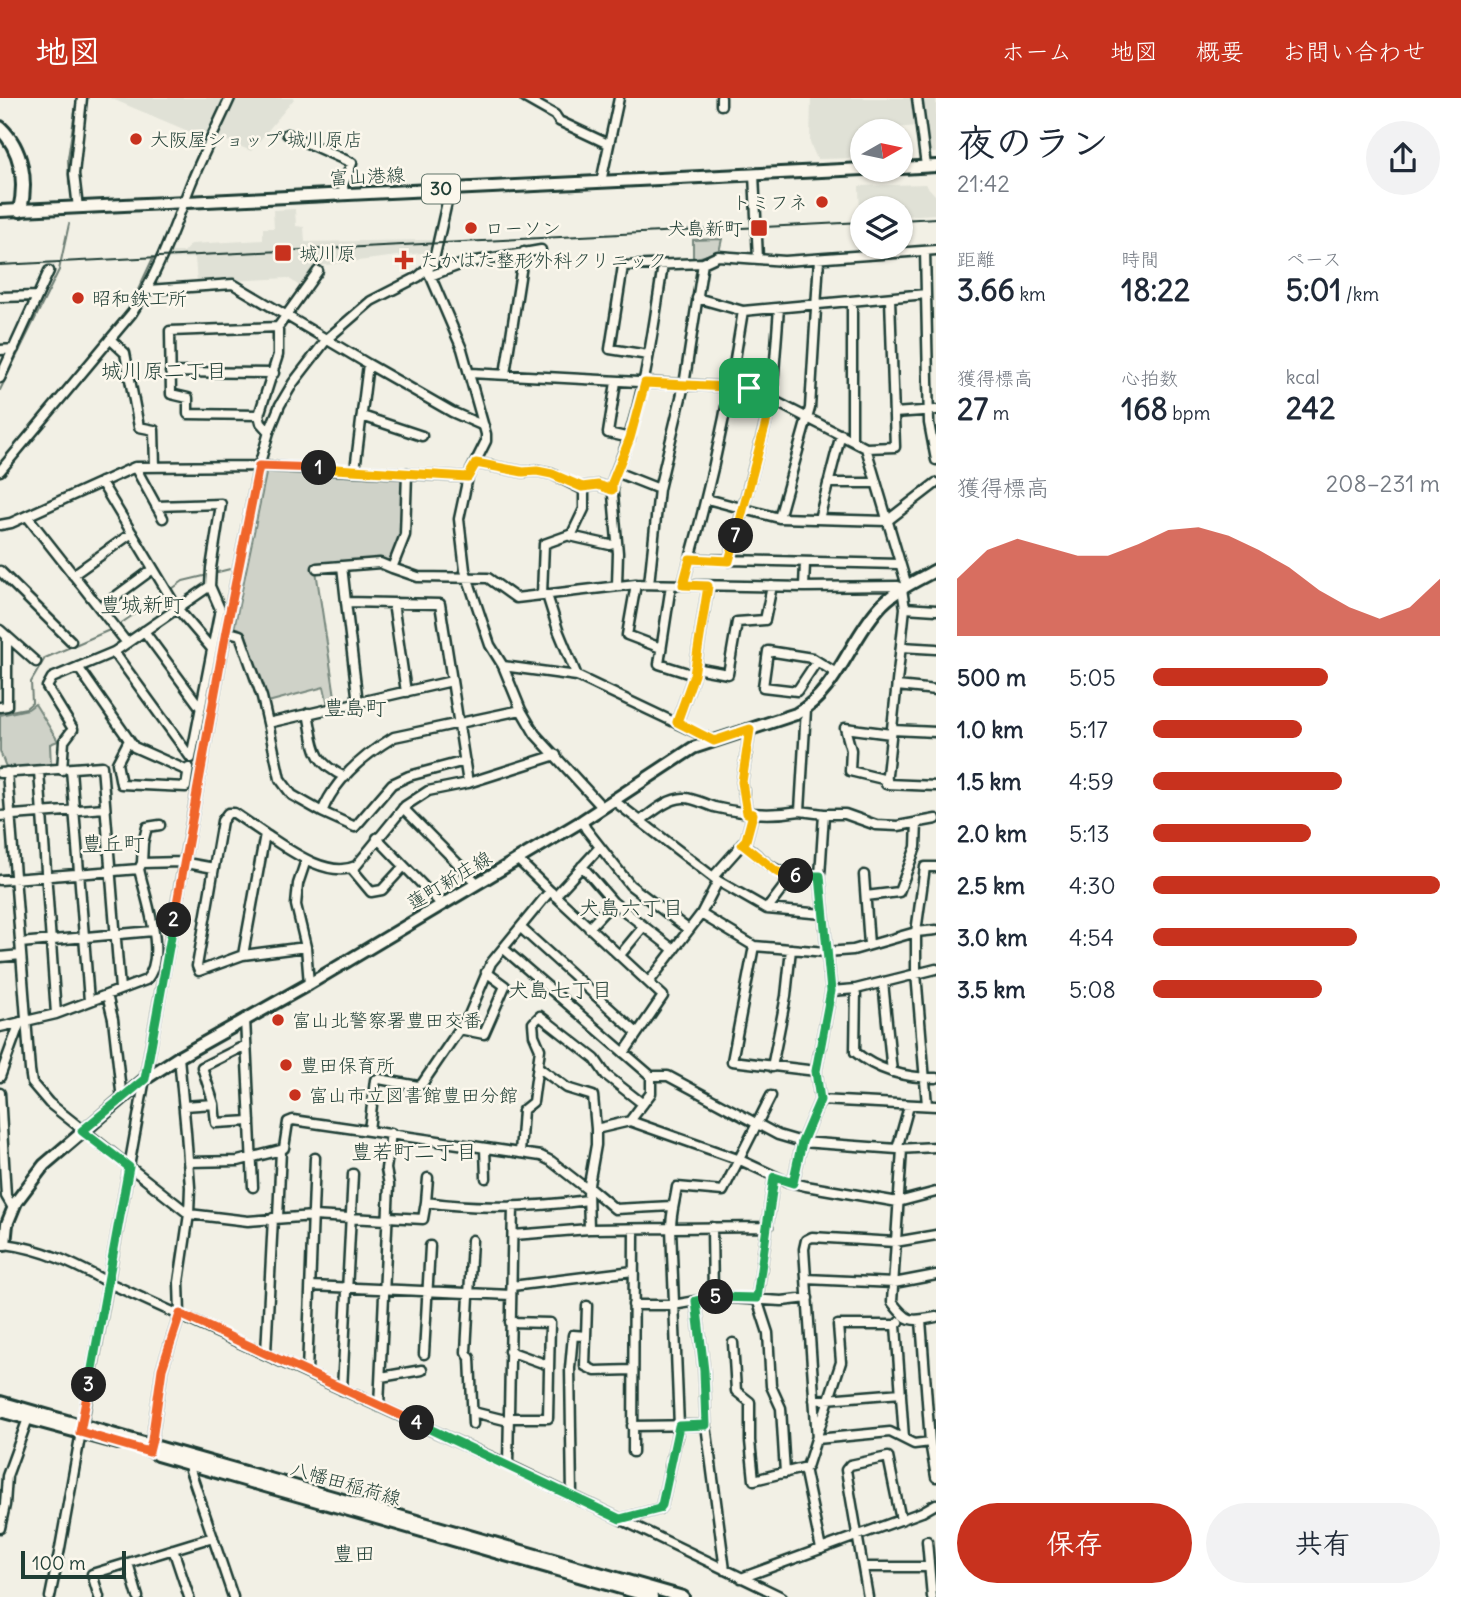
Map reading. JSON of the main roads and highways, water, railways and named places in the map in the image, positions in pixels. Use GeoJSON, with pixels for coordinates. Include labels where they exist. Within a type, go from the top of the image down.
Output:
{"type":"FeatureCollection","features":[{"type":"Feature","properties":{"kind":"highway"},"geometry":{"type":"LineString","coordinates":[[0,128],[18,150],[23,199],[20,210]]}},
{"type":"Feature","properties":{"kind":"highway"},"geometry":{"type":"LineString","coordinates":[[0,138],[11,152],[15,198],[20,210]]}},
{"type":"Feature","properties":{"kind":"main road","name":"富山港線"},"geometry":{"type":"LineString","coordinates":[[0,211],[850,170]]}},
{"type":"Feature","properties":{"kind":"main road","name":"蓮町新庄線"},"geometry":{"type":"LineString","coordinates":[[3,1244],[13,1208],[44,1165],[145,1079],[582,821],[693,748],[806,709],[836,673],[863,628],[879,608],[905,587],[936,570]]}},
{"type":"Feature","properties":{"kind":"main road","name":"八幡田稲荷線"},"geometry":{"type":"LineString","coordinates":[[0,1402],[29,1415]]}},
{"type":"Feature","properties":{"kind":"main road","name":"八幡田稲荷線"},"geometry":{"type":"LineString","coordinates":[[0,1411],[29,1415],[81,1429],[652,1597]]}},
{"type":"Feature","properties":{"kind":"main road","name":"八幡田稲荷線"},"geometry":{"type":"LineString","coordinates":[[189,1461],[683,1597]]}},
{"type":"Feature","properties":{"kind":"waterway"},"geometry":{"type":"LineString","coordinates":[[69,185],[68,158],[77,98]]}},
{"type":"Feature","properties":{"kind":"waterway"},"geometry":{"type":"LineString","coordinates":[[0,390],[59,270],[69,224]]}},
{"type":"Feature","properties":{"kind":"waterway"},"geometry":{"type":"LineString","coordinates":[[138,290],[153,258]]}},
{"type":"Feature","properties":{"kind":"waterway"},"geometry":{"type":"LineString","coordinates":[[214,573],[230,569]]}},
{"type":"Feature","properties":{"kind":"waterway"},"geometry":{"type":"LineString","coordinates":[[169,591],[183,581],[208,575]]}},
{"type":"Feature","properties":{"kind":"waterway"},"geometry":{"type":"LineString","coordinates":[[117,626],[164,594]]}},
{"type":"Feature","properties":{"kind":"waterway"},"geometry":{"type":"LineString","coordinates":[[0,713],[26,708],[32,703],[31,682],[45,658],[112,629]]}},
{"type":"Feature","properties":{"kind":"tram line"},"geometry":{"type":"LineString","coordinates":[[913,219],[936,218]]}},
{"type":"Feature","properties":{"kind":"tram line"},"geometry":{"type":"LineString","coordinates":[[0,265],[850,223]]}},
{"type":"Feature","properties":{"kind":"place","name":"大阪屋ショップ 城川原店"},"geometry":{"type":"Point","coordinates":[136,139]}},
{"type":"Feature","properties":{"kind":"place","name":"トミフネ"},"geometry":{"type":"Point","coordinates":[822,202]}},
{"type":"Feature","properties":{"kind":"place","name":"ローソン"},"geometry":{"type":"Point","coordinates":[471,228]}},
{"type":"Feature","properties":{"kind":"place","name":"犬島新町"},"geometry":{"type":"Point","coordinates":[759,228]}},
{"type":"Feature","properties":{"kind":"place","name":"城川原"},"geometry":{"type":"Point","coordinates":[283,253]}},
{"type":"Feature","properties":{"kind":"place","name":"たかはた整形外科クリニック"},"geometry":{"type":"Point","coordinates":[404,260]}},
{"type":"Feature","properties":{"kind":"place","name":"昭和鉄工所"},"geometry":{"type":"Point","coordinates":[78,298]}},
{"type":"Feature","properties":{"kind":"place","name":"富山北警察署豊田交番"},"geometry":{"type":"Point","coordinates":[278,1020]}},
{"type":"Feature","properties":{"kind":"place","name":"豊田保育所"},"geometry":{"type":"Point","coordinates":[286,1065]}},
{"type":"Feature","properties":{"kind":"place","name":"富山市立図書館豊田分館"},"geometry":{"type":"Point","coordinates":[295,1095]}},
{"type":"Feature","properties":{"kind":"district","name":"城川原二丁目"},"geometry":{"type":"Point","coordinates":[164,371]}},
{"type":"Feature","properties":{"kind":"district","name":"豊城新町"},"geometry":{"type":"Point","coordinates":[142,605]}},
{"type":"Feature","properties":{"kind":"district","name":"豊島町"},"geometry":{"type":"Point","coordinates":[355,708]}},
{"type":"Feature","properties":{"kind":"district","name":"豊丘町"},"geometry":{"type":"Point","coordinates":[113,844]}},
{"type":"Feature","properties":{"kind":"district","name":"犬島六丁目"},"geometry":{"type":"Point","coordinates":[631,908]}},
{"type":"Feature","properties":{"kind":"district","name":"犬島七丁目"},"geometry":{"type":"Point","coordinates":[560,990]}},
{"type":"Feature","properties":{"kind":"district","name":"豊若町二丁目"},"geometry":{"type":"Point","coordinates":[414,1152]}},
{"type":"Feature","properties":{"kind":"district","name":"豊田"},"geometry":{"type":"Point","coordinates":[354,1554]}}]}
